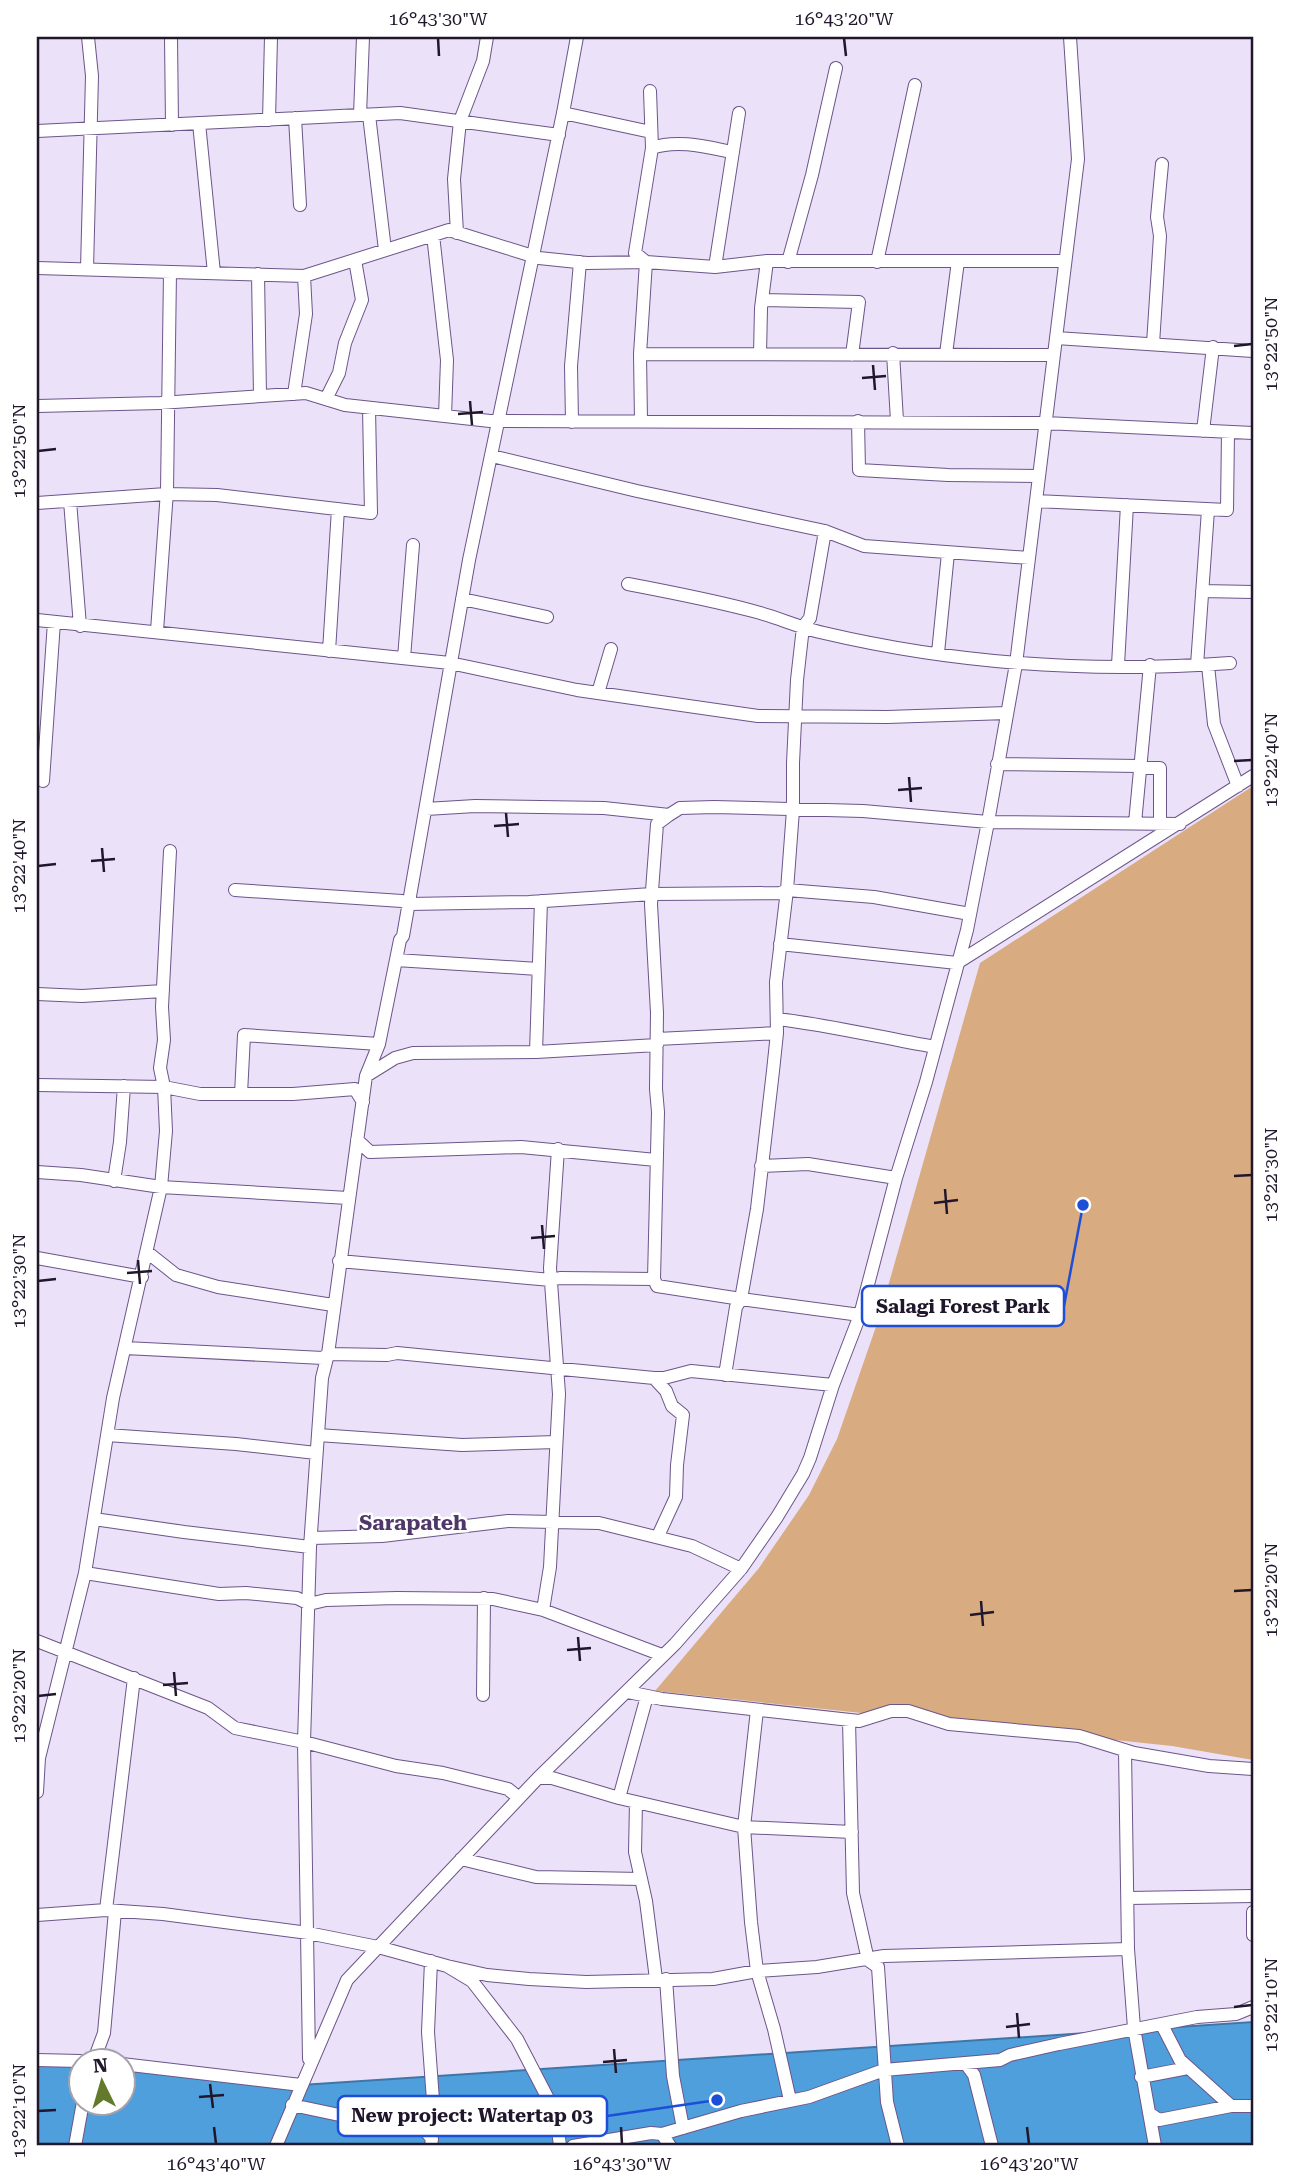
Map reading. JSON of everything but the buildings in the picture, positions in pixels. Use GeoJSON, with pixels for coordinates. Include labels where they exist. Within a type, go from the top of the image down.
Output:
{"type":"FeatureCollection","features":[{"type":"Feature","properties":{"kind":"street"},"geometry":{"type":"LineString","coordinates":[[87,269],[92,129],[92,76],[88,37]]}},
{"type":"Feature","properties":{"kind":"street"},"geometry":{"type":"LineString","coordinates":[[171,37],[172,125]]}},
{"type":"Feature","properties":{"kind":"street"},"geometry":{"type":"LineString","coordinates":[[269,120],[271,37]]}},
{"type":"Feature","properties":{"kind":"street"},"geometry":{"type":"LineString","coordinates":[[363,37],[365,115],[385,250]]}},
{"type":"Feature","properties":{"kind":"street"},"geometry":{"type":"LineString","coordinates":[[457,233],[454,179],[460,121],[483,61],[487,37]]}},
{"type":"Feature","properties":{"kind":"street"},"geometry":{"type":"LineString","coordinates":[[309,2067],[304,1742],[311,1542],[322,1378],[328,1354],[366,1076],[379,1044],[403,936],[461,599],[559,135],[577,37]]}},
{"type":"Feature","properties":{"kind":"street"},"geometry":{"type":"LineString","coordinates":[[276,2146],[346,1980],[538,1778],[675,1644],[741,1569],[803,1475],[860,1315],[970,914],[988,822],[1016,664],[1078,159],[1070,37]]}},
{"type":"Feature","properties":{"kind":"street"},"geometry":{"type":"LineString","coordinates":[[788,262],[812,175],[836,68]]}},
{"type":"Feature","properties":{"kind":"street"},"geometry":{"type":"LineString","coordinates":[[877,262],[915,85]]}},
{"type":"Feature","properties":{"kind":"street"},"geometry":{"type":"LineString","coordinates":[[646,262],[635,253],[652,148],[650,91]]}},
{"type":"Feature","properties":{"kind":"street"},"geometry":{"type":"LineString","coordinates":[[37,131],[400,113],[559,135]]}},
{"type":"Feature","properties":{"kind":"street"},"geometry":{"type":"LineString","coordinates":[[563,113],[651,132]]}},
{"type":"Feature","properties":{"kind":"street"},"geometry":{"type":"LineString","coordinates":[[715,268],[739,113]]}},
{"type":"Feature","properties":{"kind":"street"},"geometry":{"type":"LineString","coordinates":[[295,118],[300,205]]}},
{"type":"Feature","properties":{"kind":"street"},"geometry":{"type":"LineString","coordinates":[[200,123],[214,273]]}},
{"type":"Feature","properties":{"kind":"street"},"geometry":{"type":"LineString","coordinates":[[652,148],[663,144],[695,145],[732,152]]}},
{"type":"Feature","properties":{"kind":"street"},"geometry":{"type":"LineString","coordinates":[[1153,344],[1160,236],[1157,217],[1162,164]]}},
{"type":"Feature","properties":{"kind":"street"},"geometry":{"type":"LineString","coordinates":[[37,268],[304,276],[449,230],[533,256],[580,262],[646,262],[715,268],[767,261],[1065,261]]}},
{"type":"Feature","properties":{"kind":"street"},"geometry":{"type":"LineString","coordinates":[[433,235],[447,360],[445,416]]}},
{"type":"Feature","properties":{"kind":"street"},"geometry":{"type":"LineString","coordinates":[[326,399],[339,373],[345,343],[362,300],[355,260]]}},
{"type":"Feature","properties":{"kind":"street"},"geometry":{"type":"LineString","coordinates":[[760,354],[767,261]]}},
{"type":"Feature","properties":{"kind":"street"},"geometry":{"type":"LineString","coordinates":[[946,354],[958,261]]}},
{"type":"Feature","properties":{"kind":"street"},"geometry":{"type":"LineString","coordinates":[[572,422],[570,366],[580,262]]}},
{"type":"Feature","properties":{"kind":"street"},"geometry":{"type":"LineString","coordinates":[[641,421],[640,354],[646,262]]}},
{"type":"Feature","properties":{"kind":"street"},"geometry":{"type":"LineString","coordinates":[[157,631],[166,494],[170,272]]}},
{"type":"Feature","properties":{"kind":"street"},"geometry":{"type":"LineString","coordinates":[[258,274],[260,395]]}},
{"type":"Feature","properties":{"kind":"street"},"geometry":{"type":"LineString","coordinates":[[294,394],[306,314],[304,276]]}},
{"type":"Feature","properties":{"kind":"street"},"geometry":{"type":"LineString","coordinates":[[762,300],[859,302],[852,355]]}},
{"type":"Feature","properties":{"kind":"street"},"geometry":{"type":"LineString","coordinates":[[1056,338],[1253,351]]}},
{"type":"Feature","properties":{"kind":"street"},"geometry":{"type":"LineString","coordinates":[[1203,431],[1213,347]]}},
{"type":"Feature","properties":{"kind":"street"},"geometry":{"type":"LineString","coordinates":[[893,353],[897,421]]}},
{"type":"Feature","properties":{"kind":"street"},"geometry":{"type":"LineString","coordinates":[[640,354],[1054,355]]}},
{"type":"Feature","properties":{"kind":"street"},"geometry":{"type":"LineString","coordinates":[[37,406],[168,402],[306,393],[345,405],[499,421],[1045,423],[1253,433]]}},
{"type":"Feature","properties":{"kind":"street"},"geometry":{"type":"LineString","coordinates":[[37,503],[166,494],[217,495],[371,513],[369,408]]}},
{"type":"Feature","properties":{"kind":"street"},"geometry":{"type":"LineString","coordinates":[[858,421],[859,470],[1039,476]]}},
{"type":"Feature","properties":{"kind":"street"},"geometry":{"type":"LineString","coordinates":[[1036,501],[1227,510],[1228,432]]}},
{"type":"Feature","properties":{"kind":"street"},"geometry":{"type":"LineString","coordinates":[[492,456],[637,491],[825,531],[864,546],[1029,558]]}},
{"type":"Feature","properties":{"kind":"street"},"geometry":{"type":"LineString","coordinates":[[70,501],[80,625]]}},
{"type":"Feature","properties":{"kind":"street"},"geometry":{"type":"LineString","coordinates":[[1118,665],[1127,505]]}},
{"type":"Feature","properties":{"kind":"street"},"geometry":{"type":"LineString","coordinates":[[329,651],[338,509]]}},
{"type":"Feature","properties":{"kind":"street"},"geometry":{"type":"LineString","coordinates":[[1208,510],[1202,591],[1203,665],[1214,724],[1238,786]]}},
{"type":"Feature","properties":{"kind":"street"},"geometry":{"type":"LineString","coordinates":[[724,1375],[757,1209],[776,1034],[776,982],[788,890],[797,680],[803,626],[810,618],[825,531]]}},
{"type":"Feature","properties":{"kind":"street"},"geometry":{"type":"LineString","coordinates":[[404,659],[413,545]]}},
{"type":"Feature","properties":{"kind":"street"},"geometry":{"type":"LineString","coordinates":[[938,653],[948,553]]}},
{"type":"Feature","properties":{"kind":"street"},"geometry":{"type":"LineString","coordinates":[[628,584],[755,611],[844,637],[1016,664],[1230,663]]}},
{"type":"Feature","properties":{"kind":"street"},"geometry":{"type":"LineString","coordinates":[[1202,591],[1253,592]]}},
{"type":"Feature","properties":{"kind":"street"},"geometry":{"type":"LineString","coordinates":[[461,599],[547,617]]}},
{"type":"Feature","properties":{"kind":"street"},"geometry":{"type":"LineString","coordinates":[[37,620],[450,663],[598,693],[758,716],[887,717],[1007,713]]}},
{"type":"Feature","properties":{"kind":"street"},"geometry":{"type":"LineString","coordinates":[[43,781],[54,622]]}},
{"type":"Feature","properties":{"kind":"street"},"geometry":{"type":"LineString","coordinates":[[598,693],[611,649]]}},
{"type":"Feature","properties":{"kind":"street"},"geometry":{"type":"LineString","coordinates":[[1135,823],[1150,665]]}},
{"type":"Feature","properties":{"kind":"street"},"geometry":{"type":"LineString","coordinates":[[997,764],[1160,768],[1160,823]]}},
{"type":"Feature","properties":{"kind":"street"},"geometry":{"type":"LineString","coordinates":[[780,944],[957,963],[1181,824],[1253,776]]}},
{"type":"Feature","properties":{"kind":"street"},"geometry":{"type":"LineString","coordinates":[[426,809],[475,806],[604,808],[669,815]]}},
{"type":"Feature","properties":{"kind":"street"},"geometry":{"type":"LineString","coordinates":[[860,1315],[657,1286],[654,1279],[657,1042],[652,894],[657,824],[680,808],[714,807],[863,811],[988,822],[1181,824]]}},
{"type":"Feature","properties":{"kind":"street"},"geometry":{"type":"LineString","coordinates":[[37,1792],[38,1758],[85,1573],[107,1435],[161,1187],[166,1131],[164,1087],[160,1068],[164,1040],[163,991],[170,852]]}},
{"type":"Feature","properties":{"kind":"street"},"geometry":{"type":"LineString","coordinates":[[235,890],[402,901],[409,904],[541,901],[652,894],[780,893],[788,890],[874,897],[970,914]]}},
{"type":"Feature","properties":{"kind":"street"},"geometry":{"type":"LineString","coordinates":[[536,1052],[541,901]]}},
{"type":"Feature","properties":{"kind":"street"},"geometry":{"type":"LineString","coordinates":[[396,960],[538,969]]}},
{"type":"Feature","properties":{"kind":"street"},"geometry":{"type":"LineString","coordinates":[[37,994],[82,996],[163,991]]}},
{"type":"Feature","properties":{"kind":"street"},"geometry":{"type":"LineString","coordinates":[[777,1019],[810,1022],[935,1047]]}},
{"type":"Feature","properties":{"kind":"street"},"geometry":{"type":"LineString","coordinates":[[366,1076],[395,1058],[413,1053],[536,1052],[776,1034]]}},
{"type":"Feature","properties":{"kind":"street"},"geometry":{"type":"LineString","coordinates":[[241,1094],[244,1035],[379,1044]]}},
{"type":"Feature","properties":{"kind":"street"},"geometry":{"type":"LineString","coordinates":[[37,1085],[164,1087],[200,1094],[293,1094],[355,1089],[363,1101]]}},
{"type":"Feature","properties":{"kind":"street"},"geometry":{"type":"LineString","coordinates":[[114,1181],[124,1086]]}},
{"type":"Feature","properties":{"kind":"street"},"geometry":{"type":"LineString","coordinates":[[357,1140],[370,1152],[498,1147],[558,1149],[656,1160]]}},
{"type":"Feature","properties":{"kind":"street"},"geometry":{"type":"LineString","coordinates":[[543,1610],[550,1567],[559,1394],[550,1268],[558,1149]]}},
{"type":"Feature","properties":{"kind":"street"},"geometry":{"type":"LineString","coordinates":[[761,1166],[808,1164],[896,1178]]}},
{"type":"Feature","properties":{"kind":"street"},"geometry":{"type":"LineString","coordinates":[[37,1172],[161,1187],[348,1198]]}},
{"type":"Feature","properties":{"kind":"street"},"geometry":{"type":"LineString","coordinates":[[148,1252],[176,1275],[218,1287],[333,1305]]}},
{"type":"Feature","properties":{"kind":"street"},"geometry":{"type":"LineString","coordinates":[[37,1258],[142,1277]]}},
{"type":"Feature","properties":{"kind":"street"},"geometry":{"type":"LineString","coordinates":[[339,1261],[551,1280],[654,1279]]}},
{"type":"Feature","properties":{"kind":"street"},"geometry":{"type":"LineString","coordinates":[[125,1348],[323,1358],[328,1354],[397,1353],[654,1378],[691,1371],[833,1385]]}},
{"type":"Feature","properties":{"kind":"street"},"geometry":{"type":"LineString","coordinates":[[654,1378],[666,1391],[672,1406],[683,1415],[676,1497],[658,1536]]}},
{"type":"Feature","properties":{"kind":"street"},"geometry":{"type":"LineString","coordinates":[[107,1435],[236,1444],[316,1453]]}},
{"type":"Feature","properties":{"kind":"street"},"geometry":{"type":"LineString","coordinates":[[318,1436],[462,1445],[556,1441]]}},
{"type":"Feature","properties":{"kind":"street"},"geometry":{"type":"LineString","coordinates":[[94,1519],[311,1542],[508,1521],[599,1523],[692,1546],[741,1569]]}},
{"type":"Feature","properties":{"kind":"street"},"geometry":{"type":"LineString","coordinates":[[85,1573],[219,1594],[246,1593],[298,1598],[309,1604],[326,1600],[484,1598],[528,1605],[662,1655]]}},
{"type":"Feature","properties":{"kind":"street"},"geometry":{"type":"LineString","coordinates":[[483,1695],[484,1598]]}},
{"type":"Feature","properties":{"kind":"street"},"geometry":{"type":"LineString","coordinates":[[37,1641],[208,1708],[235,1728],[304,1742],[396,1766],[443,1773],[508,1788],[519,1798]]}},
{"type":"Feature","properties":{"kind":"street"},"geometry":{"type":"LineString","coordinates":[[99,2046],[104,2034],[110,1910],[134,1678]]}},
{"type":"Feature","properties":{"kind":"street"},"geometry":{"type":"LineString","coordinates":[[628,1692],[859,1721],[891,1712],[908,1712],[949,1724],[1079,1736],[1125,1750],[1209,1766],[1253,1769]]}},
{"type":"Feature","properties":{"kind":"street"},"geometry":{"type":"LineString","coordinates":[[619,1798],[647,1696]]}},
{"type":"Feature","properties":{"kind":"street"},"geometry":{"type":"LineString","coordinates":[[757,1710],[744,1827],[757,1971],[790,2100]]}},
{"type":"Feature","properties":{"kind":"street"},"geometry":{"type":"LineString","coordinates":[[849,1720],[853,1893],[868,1960],[878,1967],[887,2102],[898,2146]]}},
{"type":"Feature","properties":{"kind":"street"},"geometry":{"type":"LineString","coordinates":[[1125,1750],[1128,1949],[1134,2028],[1155,2146]]}},
{"type":"Feature","properties":{"kind":"street"},"geometry":{"type":"LineString","coordinates":[[538,1778],[552,1777],[619,1798],[744,1827],[852,1832]]}},
{"type":"Feature","properties":{"kind":"street"},"geometry":{"type":"LineString","coordinates":[[636,1802],[635,1852],[661,1979],[673,2076],[683,2128]]}},
{"type":"Feature","properties":{"kind":"street"},"geometry":{"type":"LineString","coordinates":[[461,1859],[536,1877],[641,1879]]}},
{"type":"Feature","properties":{"kind":"street"},"geometry":{"type":"LineString","coordinates":[[1128,1898],[1253,1896]]}},
{"type":"Feature","properties":{"kind":"street"},"geometry":{"type":"LineString","coordinates":[[37,1915],[110,1910],[163,1914],[308,1933],[378,1947],[487,1975],[586,1982],[713,1979],[884,1956],[1128,1949]]}},
{"type":"Feature","properties":{"kind":"street"},"geometry":{"type":"LineString","coordinates":[[1253,1912],[1253,1935]]}},
{"type":"Feature","properties":{"kind":"street"},"geometry":{"type":"LineString","coordinates":[[425,2130],[433,2100],[428,2032],[431,1961]]}},
{"type":"Feature","properties":{"kind":"street"},"geometry":{"type":"LineString","coordinates":[[447,1966],[472,1981],[517,2039],[555,2114],[560,2146]]}},
{"type":"Feature","properties":{"kind":"street"},"geometry":{"type":"LineString","coordinates":[[573,2146],[651,2133],[662,2134],[741,2111],[809,2097],[884,2070],[1000,2060],[1134,2028],[1197,2017],[1236,2014],[1253,2007]]}},
{"type":"Feature","properties":{"kind":"street"},"geometry":{"type":"LineString","coordinates":[[1162,2025],[1170,2045],[1188,2068],[1231,2106]]}},
{"type":"Feature","properties":{"kind":"street"},"geometry":{"type":"LineString","coordinates":[[37,2060],[66,2061]]}},
{"type":"Feature","properties":{"kind":"street"},"geometry":{"type":"LineString","coordinates":[[966,2064],[974,2075],[992,2146]]}},
{"type":"Feature","properties":{"kind":"street"},"geometry":{"type":"LineString","coordinates":[[136,2066],[301,2084]]}},
{"type":"Feature","properties":{"kind":"street"},"geometry":{"type":"LineString","coordinates":[[1142,2077],[1188,2068]]}},
{"type":"Feature","properties":{"kind":"street"},"geometry":{"type":"LineString","coordinates":[[292,2105],[401,2128],[425,2130],[432,2138],[431,2146]]}},
{"type":"Feature","properties":{"kind":"street"},"geometry":{"type":"LineString","coordinates":[[1149,2113],[1159,2120],[1231,2106],[1253,2106]]}},
{"type":"Feature","properties":{"kind":"street"},"geometry":{"type":"LineString","coordinates":[[75,2146],[80,2116]]}},
{"type":"Feature","properties":{"kind":"street"},"geometry":{"type":"LineString","coordinates":[[662,2134],[670,2146]]}},
{"type":"Feature","properties":{"kind":"shaded area"},"geometry":{"type":"Polygon","coordinates":[[[1253,786],[1253,1760],[1172,1746],[655,1691],[759,1568],[809,1495],[837,1439],[879,1318],[980,963],[1253,786]]]}},
{"type":"Feature","properties":{"kind":"water"},"geometry":{"type":"Polygon","coordinates":[[[1253,2022],[1253,2146],[37,2146],[37,2060],[66,2061],[66,2116],[136,2116],[136,2066],[301,2085],[1253,2022]]]}},
{"type":"Feature","properties":{"kind":"place","name":"Salagi Forest Park"},"geometry":{"type":"Point","coordinates":[1083,1205]}},
{"type":"Feature","properties":{"kind":"place","name":"New project: Watertap 03"},"geometry":{"type":"Point","coordinates":[717,2100]}},
{"type":"Feature","properties":{"kind":"district","name":"Sarapateh"},"geometry":{"type":"Point","coordinates":[413,1523]}}]}
